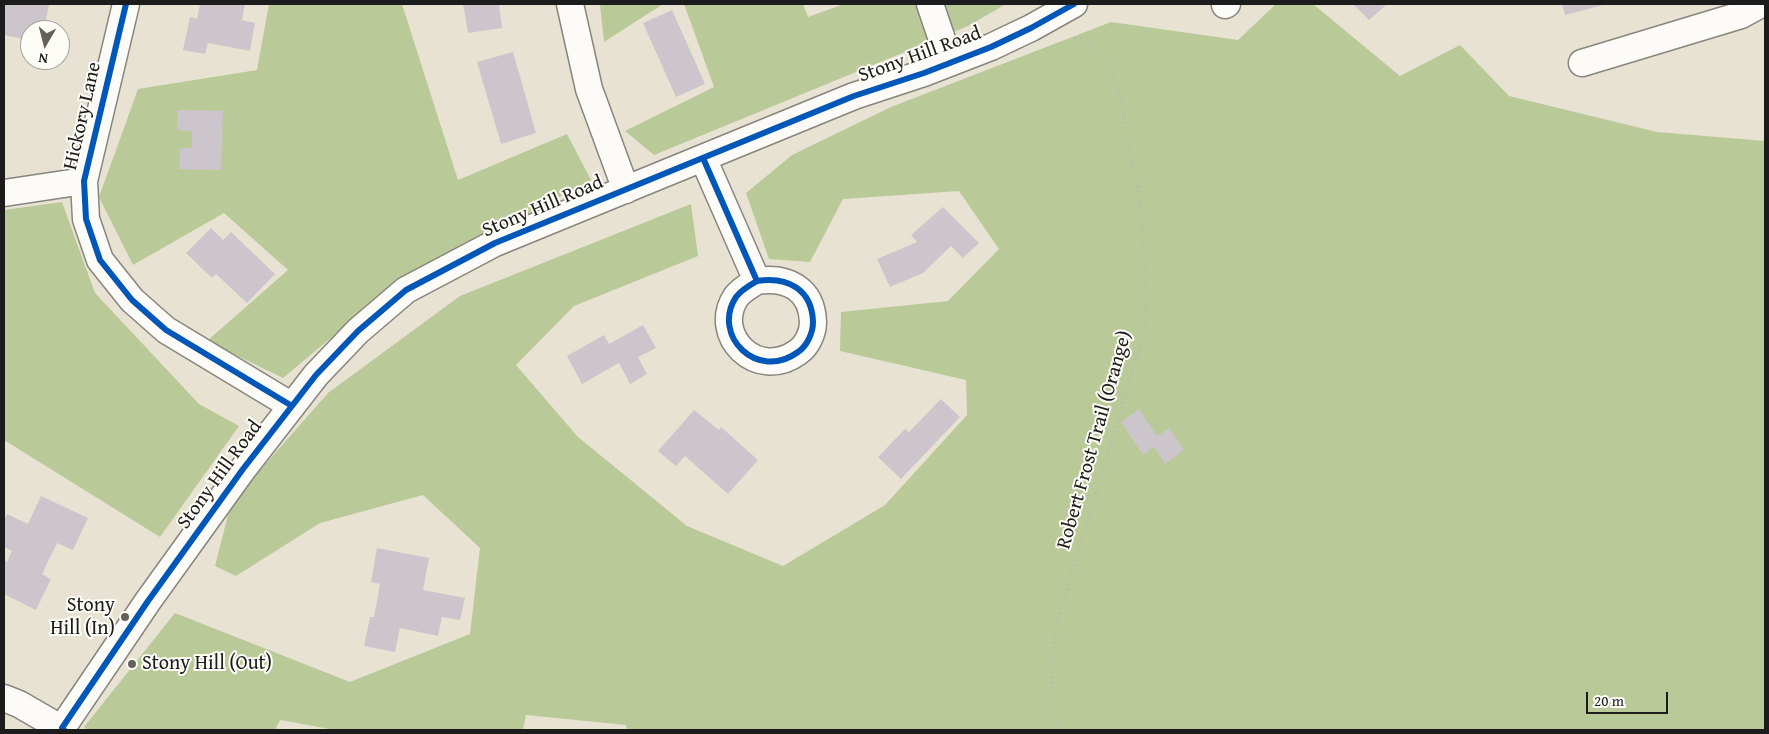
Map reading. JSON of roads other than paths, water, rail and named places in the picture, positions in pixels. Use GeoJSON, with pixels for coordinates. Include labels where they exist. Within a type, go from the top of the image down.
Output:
{"type":"FeatureCollection","features":[{"type":"Feature","properties":{"kind":"street","name":"Hickory Lane"},"geometry":{"type":"LineString","coordinates":[[126,4],[84,181],[86,219],[100,260],[132,300],[166,330],[292,406]]}},
{"type":"Feature","properties":{"kind":"street"},"geometry":{"type":"LineString","coordinates":[[570,4],[588,89],[626,190]]}},
{"type":"Feature","properties":{"kind":"street"},"geometry":{"type":"LineString","coordinates":[[930,4],[950,63]]}},
{"type":"Feature","properties":{"kind":"street","name":"Stony Hill Road"},"geometry":{"type":"LineString","coordinates":[[63,729],[153,594],[243,469],[316,375],[358,330],[406,290],[495,243],[854,96],[991,47],[1031,28],[1074,4]]}},
{"type":"Feature","properties":{"kind":"street"},"geometry":{"type":"LineString","coordinates":[[1582,63],[1741,15],[1761,4]]}},
{"type":"Feature","properties":{"kind":"street"},"geometry":{"type":"LineString","coordinates":[[703,158],[757,281]]}},
{"type":"Feature","properties":{"kind":"street"},"geometry":{"type":"LineString","coordinates":[[4,193],[84,181]]}},
{"type":"Feature","properties":{"kind":"street"},"geometry":{"type":"LineString","coordinates":[[4,698],[19,704],[63,729]]}},
{"type":"Feature","properties":{"kind":"place","name":"Stony Hill (In)"},"geometry":{"type":"Point","coordinates":[125,617]}},
{"type":"Feature","properties":{"kind":"place","name":"Stony Hill (Out)"},"geometry":{"type":"Point","coordinates":[132,664]}}]}
